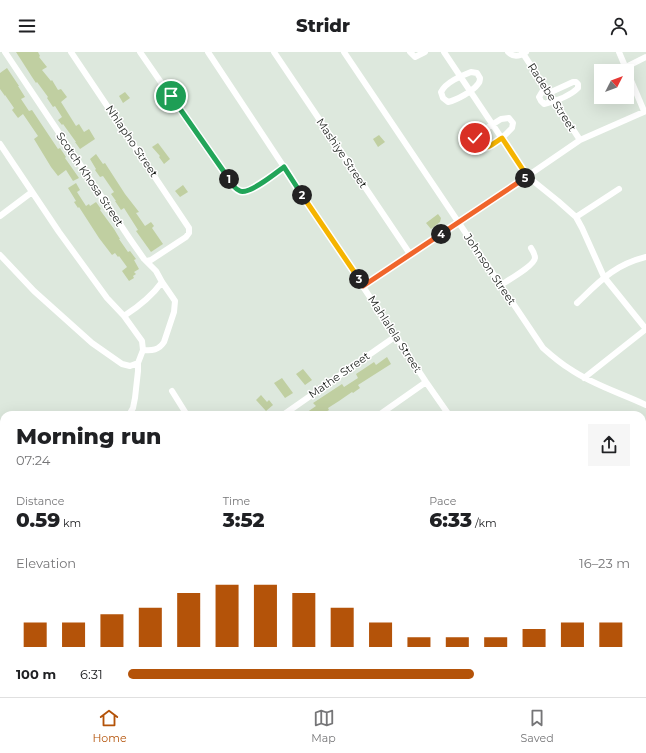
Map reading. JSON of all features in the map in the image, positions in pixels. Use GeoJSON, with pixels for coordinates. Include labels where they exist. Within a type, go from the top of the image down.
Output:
{"type":"FeatureCollection","features":[{"type":"Feature","properties":{"kind":"street","name":"Scotch Khosa Street"},"geometry":{"type":"LineString","coordinates":[[5,52],[130,239],[144,259],[156,270],[175,301],[174,312],[164,342],[155,350],[143,350]]}},
{"type":"Feature","properties":{"kind":"street","name":"Nhlapho Street"},"geometry":{"type":"LineString","coordinates":[[72,52],[189,228],[190,232],[186,237],[152,260],[147,261]]}},
{"type":"Feature","properties":{"kind":"street"},"geometry":{"type":"LineString","coordinates":[[140,52],[232,185],[239,191],[244,192],[249,190],[284,167]]}},
{"type":"Feature","properties":{"kind":"street","name":"Mahlalela Street"},"geometry":{"type":"LineString","coordinates":[[208,52],[446,411]]}},
{"type":"Feature","properties":{"kind":"street","name":"Mashiye Street"},"geometry":{"type":"LineString","coordinates":[[274,52],[410,254]]}},
{"type":"Feature","properties":{"kind":"street","name":"Johnson Street"},"geometry":{"type":"LineString","coordinates":[[344,52],[543,348],[558,361],[584,378],[645,402]]}},
{"type":"Feature","properties":{"kind":"street"},"geometry":{"type":"LineString","coordinates":[[410,52],[415,57],[425,52]]}},
{"type":"Feature","properties":{"kind":"street"},"geometry":{"type":"LineString","coordinates":[[444,52],[527,176],[576,217],[604,277],[646,329],[584,378]]}},
{"type":"Feature","properties":{"kind":"street"},"geometry":{"type":"LineString","coordinates":[[508,52],[511,56],[524,53]]}},
{"type":"Feature","properties":{"kind":"street"},"geometry":{"type":"LineString","coordinates":[[619,52],[625,64]]}},
{"type":"Feature","properties":{"kind":"street","name":"Radebe Street"},"geometry":{"type":"LineString","coordinates":[[524,53],[580,140]]}},
{"type":"Feature","properties":{"kind":"street"},"geometry":{"type":"LineString","coordinates":[[632,64],[646,57]]}},
{"type":"Feature","properties":{"kind":"street"},"geometry":{"type":"LineString","coordinates":[[471,72],[477,73],[480,78],[479,83],[470,91],[453,101],[448,102],[443,98],[441,92],[443,88],[460,77],[471,72]]}},
{"type":"Feature","properties":{"kind":"street"},"geometry":{"type":"LineString","coordinates":[[545,86],[539,97],[540,101],[544,104],[555,102],[575,91],[578,88],[578,84],[573,82],[549,93]]}},
{"type":"Feature","properties":{"kind":"street"},"geometry":{"type":"LineString","coordinates":[[363,286],[459,223],[580,140],[645,111],[634,86]]}},
{"type":"Feature","properties":{"kind":"street"},"geometry":{"type":"LineString","coordinates":[[509,118],[514,123],[512,128],[502,138],[483,149],[478,148],[475,143],[475,138],[479,133],[501,119],[509,118]]}},
{"type":"Feature","properties":{"kind":"street"},"geometry":{"type":"LineString","coordinates":[[0,144],[59,232],[107,298],[124,316],[142,341],[143,350],[138,363],[138,379],[131,411]]}},
{"type":"Feature","properties":{"kind":"street"},"geometry":{"type":"LineString","coordinates":[[576,217],[619,189]]}},
{"type":"Feature","properties":{"kind":"street"},"geometry":{"type":"LineString","coordinates":[[0,216],[32,192]]}},
{"type":"Feature","properties":{"kind":"street"},"geometry":{"type":"LineString","coordinates":[[501,285],[533,262],[535,259],[531,248]]}},
{"type":"Feature","properties":{"kind":"street"},"geometry":{"type":"LineString","coordinates":[[0,255],[34,291],[92,343],[122,364],[130,366],[138,363]]}},
{"type":"Feature","properties":{"kind":"street"},"geometry":{"type":"LineString","coordinates":[[577,303],[604,277],[617,268],[646,257]]}},
{"type":"Feature","properties":{"kind":"street"},"geometry":{"type":"LineString","coordinates":[[124,316],[138,307],[162,282]]}},
{"type":"Feature","properties":{"kind":"street","name":"Mathe Street"},"geometry":{"type":"LineString","coordinates":[[288,411],[396,336]]}},
{"type":"Feature","properties":{"kind":"street"},"geometry":{"type":"LineString","coordinates":[[385,411],[426,382]]}},
{"type":"Feature","properties":{"kind":"street"},"geometry":{"type":"LineString","coordinates":[[172,391],[184,411]]}},
{"type":"Feature","properties":{"kind":"street"},"geometry":{"type":"LineString","coordinates":[[129,411],[133,408]]}},
{"type":"Feature","properties":{"kind":"building"},"geometry":{"type":"Polygon","coordinates":[[[16,52],[38,52],[39,57],[47,67],[42,70],[51,81],[52,80],[58,90],[61,89],[67,97],[61,102],[76,126],[79,124],[84,132],[89,129],[95,139],[80,149],[63,124],[62,125],[58,120],[62,117],[55,106],[53,107],[47,98],[48,97],[37,82],[36,83],[16,52]]]}},
{"type":"Feature","properties":{"kind":"building"},"geometry":{"type":"Polygon","coordinates":[[[7,68],[25,97],[21,99],[29,111],[32,110],[58,149],[60,148],[79,178],[73,181],[66,170],[58,176],[34,139],[38,136],[23,114],[18,118],[12,110],[14,108],[0,89],[0,73],[7,68]]]}},
{"type":"Feature","properties":{"kind":"building"},"geometry":{"type":"Polygon","coordinates":[[[125,92],[130,98],[123,103],[119,96],[125,92]]]}},
{"type":"Feature","properties":{"kind":"building"},"geometry":{"type":"Polygon","coordinates":[[[379,135],[385,142],[378,147],[373,139],[379,135]]]}},
{"type":"Feature","properties":{"kind":"building"},"geometry":{"type":"Polygon","coordinates":[[[158,143],[170,159],[164,164],[159,157],[160,156],[152,147],[158,143]]]}},
{"type":"Feature","properties":{"kind":"building"},"geometry":{"type":"Polygon","coordinates":[[[96,154],[103,164],[105,163],[125,194],[139,212],[136,213],[145,226],[151,222],[154,226],[152,228],[163,244],[151,252],[136,231],[138,230],[124,208],[121,210],[115,201],[111,194],[114,192],[103,176],[100,177],[95,170],[96,169],[90,159],[96,154]]]}},
{"type":"Feature","properties":{"kind":"building"},"geometry":{"type":"Polygon","coordinates":[[[76,183],[80,190],[77,192],[86,206],[89,204],[90,206],[96,202],[128,252],[130,251],[136,259],[134,260],[139,269],[134,272],[136,274],[133,276],[134,278],[129,281],[122,271],[127,267],[119,256],[118,257],[115,253],[112,255],[74,202],[76,201],[68,188],[76,183]]]}},
{"type":"Feature","properties":{"kind":"building"},"geometry":{"type":"Polygon","coordinates":[[[183,185],[188,192],[180,197],[175,191],[183,185]]]}},
{"type":"Feature","properties":{"kind":"building"},"geometry":{"type":"Polygon","coordinates":[[[438,214],[441,218],[440,222],[431,229],[426,223],[438,214]]]}},
{"type":"Feature","properties":{"kind":"building"},"geometry":{"type":"Polygon","coordinates":[[[387,357],[391,364],[358,385],[360,388],[328,408],[329,410],[327,411],[309,411],[316,406],[313,403],[342,384],[344,387],[358,378],[356,374],[374,362],[376,365],[387,357]]]}},
{"type":"Feature","properties":{"kind":"building"},"geometry":{"type":"Polygon","coordinates":[[[303,369],[312,380],[305,385],[296,374],[303,369]]]}},
{"type":"Feature","properties":{"kind":"building"},"geometry":{"type":"Polygon","coordinates":[[[282,378],[293,393],[285,398],[274,383],[282,378]]]}},
{"type":"Feature","properties":{"kind":"building"},"geometry":{"type":"Polygon","coordinates":[[[261,395],[267,402],[269,400],[273,405],[266,411],[256,400],[261,395]]]}},
{"type":"Feature","properties":{"kind":"route"},"geometry":{"type":"LineString","coordinates":[[171,96],[232,185],[239,191],[244,192],[255,187],[284,167],[363,286],[527,176],[502,138],[483,149],[478,148],[475,143],[475,138]]}}]}
